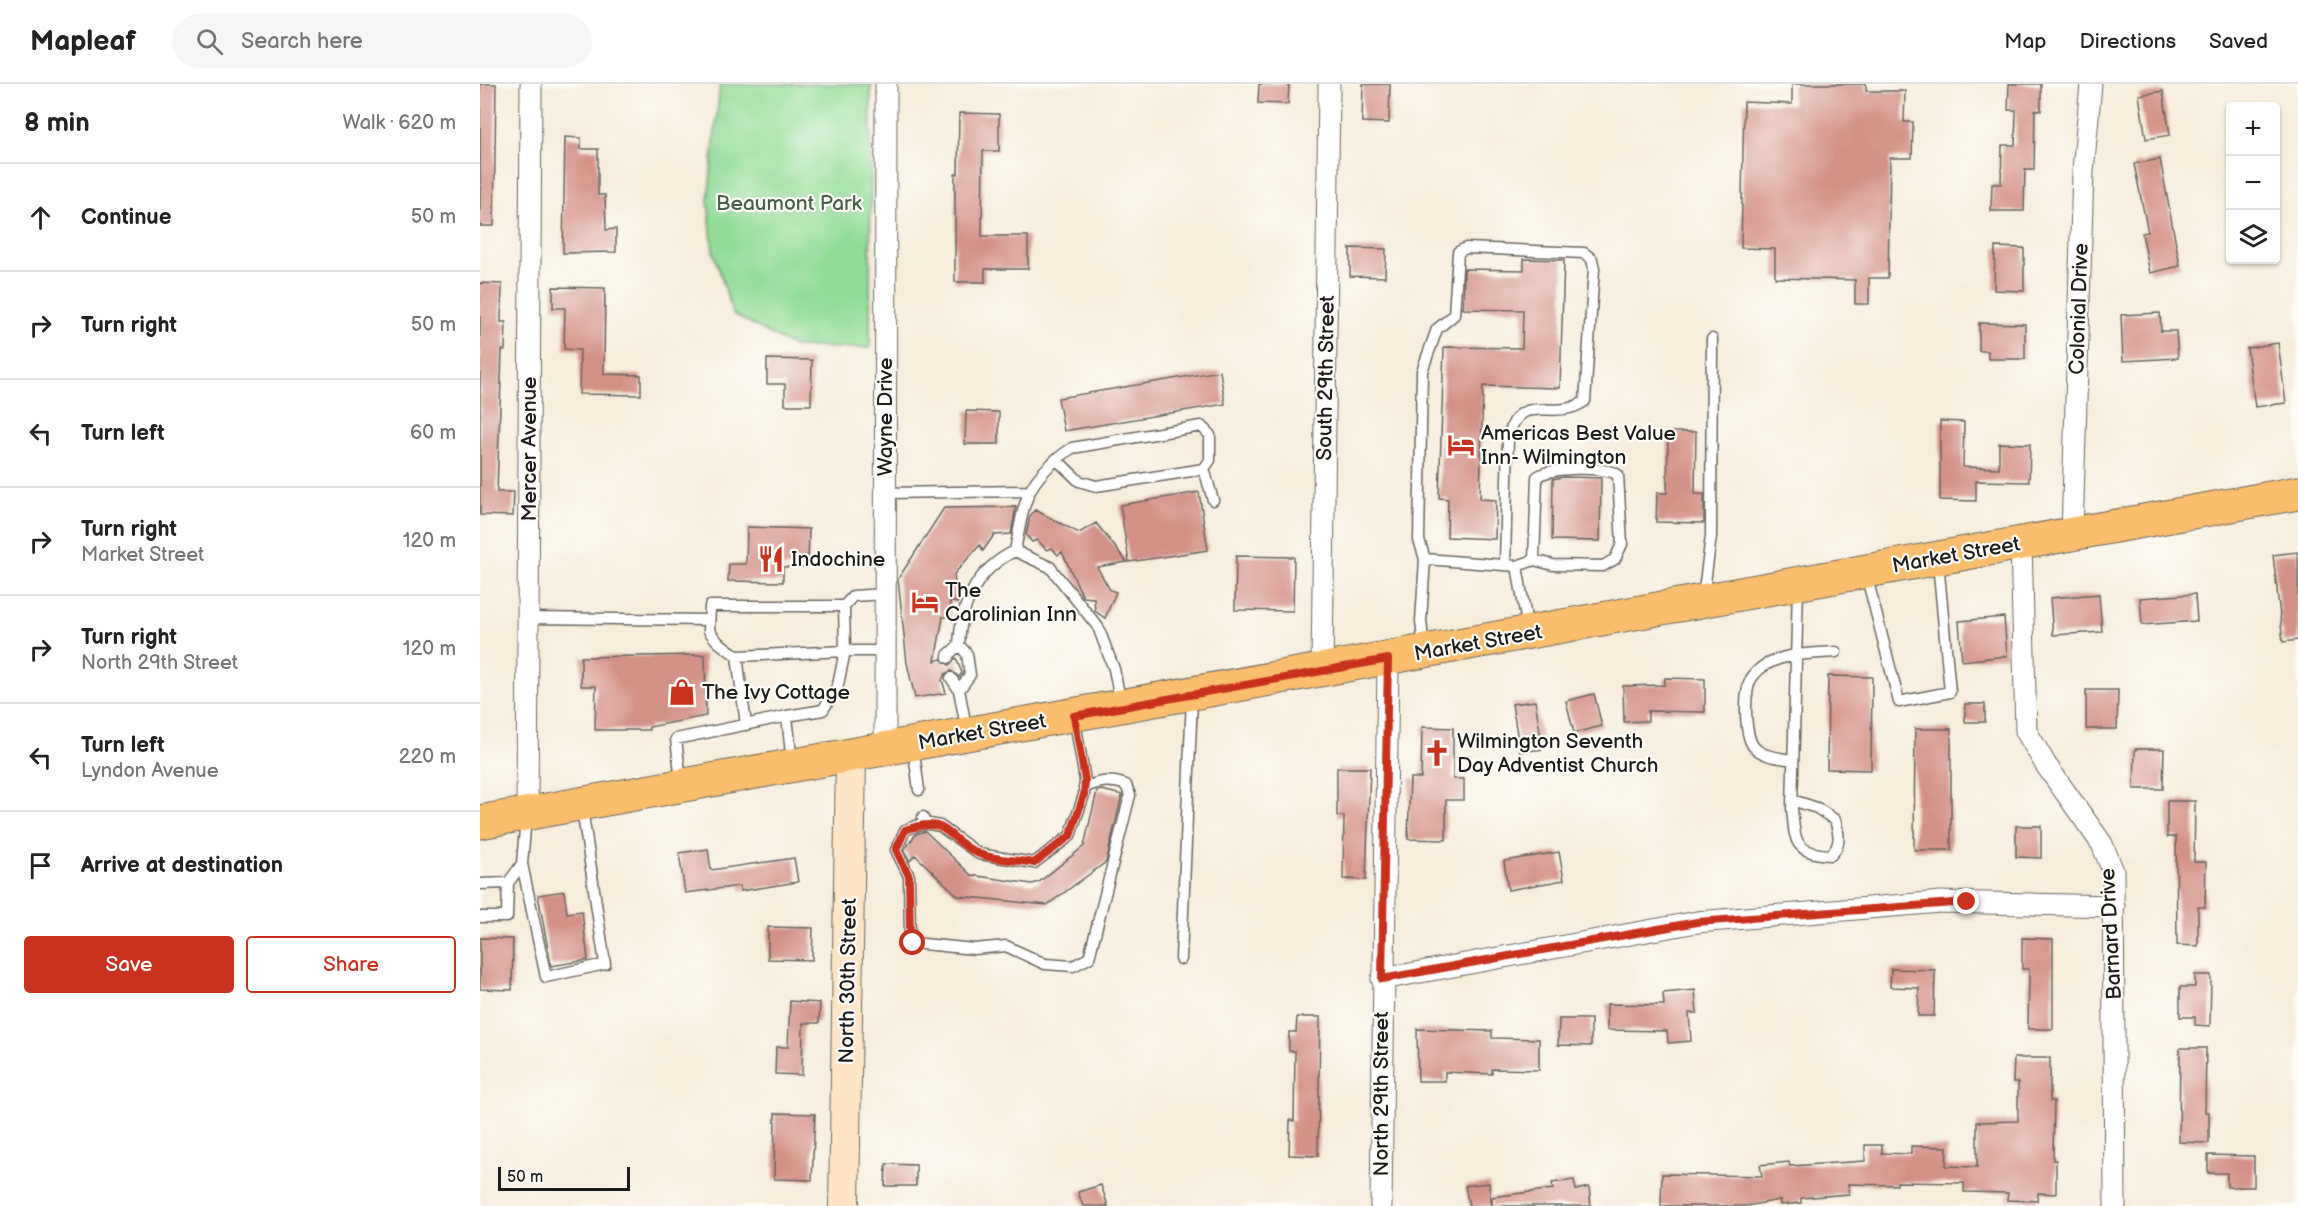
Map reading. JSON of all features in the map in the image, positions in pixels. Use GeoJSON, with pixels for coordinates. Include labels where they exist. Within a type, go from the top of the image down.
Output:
{"type":"FeatureCollection","features":[{"type":"Feature","properties":{"kind":"main road","name":"Market Street"},"geometry":{"type":"LineString","coordinates":[[480,822],[2298,493]]}},
{"type":"Feature","properties":{"kind":"street","name":"Mercer Avenue"},"geometry":{"type":"LineString","coordinates":[[527,814],[531,84]]}},
{"type":"Feature","properties":{"kind":"street","name":"Wayne Drive"},"geometry":{"type":"LineString","coordinates":[[886,84],[885,651],[899,747]]}},
{"type":"Feature","properties":{"kind":"street","name":"South 29th Street"},"geometry":{"type":"LineString","coordinates":[[1322,671],[1329,84]]}},
{"type":"Feature","properties":{"kind":"street","name":"Colonial Drive"},"geometry":{"type":"LineString","coordinates":[[2072,534],[2084,171],[2091,84]]}},
{"type":"Feature","properties":{"kind":"street","name":"Barnard Drive"},"geometry":{"type":"LineString","coordinates":[[2021,543],[2026,731],[2046,765],[2102,844],[2113,871],[2115,1206]]}},
{"type":"Feature","properties":{"kind":"street","name":"North 29th Street"},"geometry":{"type":"LineString","coordinates":[[1381,1206],[1382,979],[1388,659]]}},
{"type":"Feature","properties":{"kind":"street","name":"North 30th Street"},"geometry":{"type":"LineString","coordinates":[[844,1206],[850,756]]}},
{"type":"Feature","properties":{"kind":"street"},"geometry":{"type":"LineString","coordinates":[[1382,979],[1697,922],[1941,902],[2114,906]]}},
{"type":"Feature","properties":{"kind":"lane"},"geometry":{"type":"LineString","coordinates":[[1424,652],[1421,621],[1425,559],[1419,540],[1422,371],[1437,329],[1454,315],[1458,252],[1466,248],[1584,253],[1592,259],[1594,269],[1585,401],[1576,407],[1562,410],[1520,413],[1512,420],[1508,438],[1511,565],[1529,633]]}},
{"type":"Feature","properties":{"kind":"lane"},"geometry":{"type":"LineString","coordinates":[[1703,601],[1711,536],[1712,339]]}},
{"type":"Feature","properties":{"kind":"lane"},"geometry":{"type":"LineString","coordinates":[[1015,551],[1028,491],[1042,470],[1056,459],[1071,448],[1201,426],[1210,435],[1210,460],[1204,468],[1096,486],[1078,481],[1056,459]]}},
{"type":"Feature","properties":{"kind":"lane"},"geometry":{"type":"LineString","coordinates":[[1204,468],[1214,500]]}},
{"type":"Feature","properties":{"kind":"lane"},"geometry":{"type":"LineString","coordinates":[[1425,559],[1511,565],[1534,560],[1553,566],[1603,566],[1615,560],[1622,544],[1618,475],[1608,471],[1550,470],[1537,477],[1534,560]]}},
{"type":"Feature","properties":{"kind":"lane"},"geometry":{"type":"LineString","coordinates":[[885,493],[1028,491]]}},
{"type":"Feature","properties":{"kind":"lane"},"geometry":{"type":"LineString","coordinates":[[948,658],[948,655],[959,645],[960,632],[974,584],[997,560],[1015,551]]}},
{"type":"Feature","properties":{"kind":"lane"},"geometry":{"type":"LineString","coordinates":[[1015,551],[1050,567],[1098,627],[1114,669],[1121,707]]}},
{"type":"Feature","properties":{"kind":"lane"},"geometry":{"type":"LineString","coordinates":[[1865,572],[1899,702],[1950,692],[1938,559]]}},
{"type":"Feature","properties":{"kind":"lane"},"geometry":{"type":"LineString","coordinates":[[1792,801],[1817,808],[1835,820],[1840,835],[1839,847],[1831,855],[1812,854],[1802,849],[1795,840],[1792,801],[1798,584]]}},
{"type":"Feature","properties":{"kind":"lane"},"geometry":{"type":"LineString","coordinates":[[746,725],[737,656],[709,631],[710,606],[844,606],[853,597],[885,594]]}},
{"type":"Feature","properties":{"kind":"lane"},"geometry":{"type":"LineString","coordinates":[[682,786],[676,739],[823,710],[838,685],[845,651],[844,606]]}},
{"type":"Feature","properties":{"kind":"lane"},"geometry":{"type":"LineString","coordinates":[[528,618],[709,620]]}},
{"type":"Feature","properties":{"kind":"lane"},"geometry":{"type":"LineString","coordinates":[[959,645],[967,654],[970,675],[959,690]]}},
{"type":"Feature","properties":{"kind":"lane"},"geometry":{"type":"LineString","coordinates":[[737,656],[885,651]]}},
{"type":"Feature","properties":{"kind":"lane"},"geometry":{"type":"LineString","coordinates":[[1793,760],[1765,754],[1754,748],[1746,734],[1747,702],[1753,675],[1774,661],[1796,655],[1836,652]]}},
{"type":"Feature","properties":{"kind":"lane"},"geometry":{"type":"LineString","coordinates":[[951,678],[959,690],[967,735]]}},
{"type":"Feature","properties":{"kind":"lane"},"geometry":{"type":"LineString","coordinates":[[1181,959],[1192,694]]}},
{"type":"Feature","properties":{"kind":"lane"},"geometry":{"type":"LineString","coordinates":[[787,716],[793,766]]}},
{"type":"Feature","properties":{"kind":"lane"},"geometry":{"type":"LineString","coordinates":[[1074,716],[1084,788],[1070,836],[1034,863],[979,854],[940,826],[924,820],[905,830],[896,850],[909,876],[910,936],[913,943],[974,949],[1006,946],[1045,964],[1073,966],[1089,958],[1130,795],[1126,785],[1113,780],[1098,782],[1084,788]]}},
{"type":"Feature","properties":{"kind":"lane"},"geometry":{"type":"LineString","coordinates":[[899,747],[920,790]]}},
{"type":"Feature","properties":{"kind":"lane"},"geometry":{"type":"LineString","coordinates":[[527,814],[522,864],[546,977],[605,964],[582,804]]}},
{"type":"Feature","properties":{"kind":"lane"},"geometry":{"type":"LineString","coordinates":[[480,917],[507,916],[508,883],[522,864]]}},
{"type":"Feature","properties":{"kind":"lane"},"geometry":{"type":"LineString","coordinates":[[480,884],[508,883]]}},
{"type":"Feature","properties":{"kind":"green space","name":"Beaumont Park"},"geometry":{"type":"Polygon","coordinates":[[[720,84],[871,84],[870,348],[794,347],[733,314],[713,251],[708,201],[720,84]]]}},
{"type":"Feature","properties":{"kind":"building"},"geometry":{"type":"Polygon","coordinates":[[[480,84],[496,84],[494,226],[480,226],[480,84]]]}},
{"type":"Feature","properties":{"kind":"building"},"geometry":{"type":"Polygon","coordinates":[[[1259,84],[1289,84],[1288,104],[1258,103],[1259,84]]]}},
{"type":"Feature","properties":{"kind":"building"},"geometry":{"type":"Polygon","coordinates":[[[1363,84],[1390,84],[1389,123],[1362,122],[1363,84]]]}},
{"type":"Feature","properties":{"kind":"building"},"geometry":{"type":"Polygon","coordinates":[[[1792,84],[1866,84],[1866,91],[1905,91],[1904,122],[1913,122],[1912,158],[1890,158],[1888,278],[1869,278],[1869,304],[1855,304],[1855,280],[1775,278],[1775,249],[1741,248],[1744,102],[1792,104],[1792,84]]]}},
{"type":"Feature","properties":{"kind":"building"},"geometry":{"type":"Polygon","coordinates":[[[2009,84],[2041,84],[2041,111],[2035,110],[2034,170],[2025,170],[2024,211],[1991,211],[1992,184],[2001,184],[2002,145],[2015,145],[2016,110],[2008,110],[2009,84]]]}},
{"type":"Feature","properties":{"kind":"building"},"geometry":{"type":"Polygon","coordinates":[[[2163,91],[2170,135],[2146,139],[2139,95],[2163,91]]]}},
{"type":"Feature","properties":{"kind":"building"},"geometry":{"type":"Polygon","coordinates":[[[959,113],[999,114],[999,151],[983,151],[982,236],[1028,236],[1028,269],[985,269],[985,282],[955,282],[955,174],[958,174],[959,113]]]}},
{"type":"Feature","properties":{"kind":"building"},"geometry":{"type":"Polygon","coordinates":[[[565,137],[581,138],[581,149],[598,149],[598,195],[605,195],[606,230],[616,229],[616,252],[563,253],[565,137]]]}},
{"type":"Feature","properties":{"kind":"building"},"geometry":{"type":"Polygon","coordinates":[[[2160,159],[2180,266],[2150,273],[2142,233],[2148,232],[2134,164],[2160,159]]]}},
{"type":"Feature","properties":{"kind":"building"},"geometry":{"type":"Polygon","coordinates":[[[1995,247],[2024,248],[2024,291],[1994,290],[1995,247]]]}},
{"type":"Feature","properties":{"kind":"building"},"geometry":{"type":"Polygon","coordinates":[[[1350,248],[1386,249],[1385,277],[1350,276],[1350,248]]]}},
{"type":"Feature","properties":{"kind":"building"},"geometry":{"type":"Polygon","coordinates":[[[1524,259],[1564,260],[1560,388],[1483,386],[1480,499],[1496,500],[1495,539],[1447,537],[1448,499],[1439,498],[1444,347],[1522,348],[1523,310],[1463,309],[1464,269],[1524,270],[1524,259]]]}},
{"type":"Feature","properties":{"kind":"building"},"geometry":{"type":"Polygon","coordinates":[[[480,283],[502,284],[501,322],[506,322],[505,350],[502,350],[497,492],[514,492],[513,516],[480,515],[480,283]]]}},
{"type":"Feature","properties":{"kind":"building"},"geometry":{"type":"Polygon","coordinates":[[[553,287],[605,288],[604,374],[641,375],[641,395],[579,394],[580,350],[564,349],[565,308],[553,308],[553,287]]]}},
{"type":"Feature","properties":{"kind":"building"},"geometry":{"type":"Polygon","coordinates":[[[2160,313],[2161,331],[2176,331],[2178,358],[2123,361],[2121,315],[2160,313]]]}},
{"type":"Feature","properties":{"kind":"building"},"geometry":{"type":"Polygon","coordinates":[[[1979,323],[2025,324],[2025,359],[1988,359],[1988,351],[1979,351],[1979,323]]]}},
{"type":"Feature","properties":{"kind":"building"},"geometry":{"type":"Polygon","coordinates":[[[2278,343],[2286,403],[2255,407],[2247,348],[2278,343]]]}},
{"type":"Feature","properties":{"kind":"building"},"geometry":{"type":"Polygon","coordinates":[[[767,359],[812,360],[811,405],[785,405],[785,384],[767,384],[767,359]]]}},
{"type":"Feature","properties":{"kind":"building"},"geometry":{"type":"Polygon","coordinates":[[[1220,371],[1225,404],[1064,431],[1058,398],[1220,371]]]}},
{"type":"Feature","properties":{"kind":"building"},"geometry":{"type":"Polygon","coordinates":[[[966,411],[999,412],[999,444],[965,444],[966,411]]]}},
{"type":"Feature","properties":{"kind":"building"},"geometry":{"type":"Polygon","coordinates":[[[1940,421],[1964,422],[1963,467],[1999,468],[1999,443],[2030,444],[2029,482],[1976,481],[1976,501],[1940,500],[1940,421]]]}},
{"type":"Feature","properties":{"kind":"building"},"geometry":{"type":"Polygon","coordinates":[[[1668,432],[1696,432],[1695,494],[1704,494],[1704,523],[1656,522],[1657,493],[1667,493],[1668,432]]]}},
{"type":"Feature","properties":{"kind":"building"},"geometry":{"type":"Polygon","coordinates":[[[1601,478],[1600,541],[1552,540],[1553,479],[1601,478]]]}},
{"type":"Feature","properties":{"kind":"building"},"geometry":{"type":"Polygon","coordinates":[[[1199,492],[1208,550],[1129,562],[1120,505],[1199,492]]]}},
{"type":"Feature","properties":{"kind":"building","name":"The Carolinian Inn"},"geometry":{"type":"Polygon","coordinates":[[[1016,507],[1011,534],[994,535],[983,551],[980,545],[954,574],[957,603],[950,601],[950,617],[943,617],[935,661],[941,659],[949,665],[956,658],[962,673],[959,677],[951,671],[945,674],[942,680],[946,693],[915,698],[907,663],[898,579],[944,508],[1016,507]]]}},
{"type":"Feature","properties":{"kind":"building","name":"The Carolinian Inn"},"geometry":{"type":"Polygon","coordinates":[[[1035,510],[1079,533],[1096,523],[1127,562],[1097,567],[1110,590],[1116,592],[1105,618],[1095,611],[1094,598],[1083,597],[1062,552],[1058,555],[1052,548],[1047,550],[1037,540],[1032,542],[1026,535],[1030,516],[1035,510]]]}},
{"type":"Feature","properties":{"kind":"building"},"geometry":{"type":"Polygon","coordinates":[[[747,527],[809,529],[808,567],[783,567],[783,582],[728,581],[729,564],[746,564],[747,527]]]}},
{"type":"Feature","properties":{"kind":"building"},"geometry":{"type":"Polygon","coordinates":[[[2298,552],[2298,640],[2283,642],[2273,555],[2298,552]]]}},
{"type":"Feature","properties":{"kind":"building"},"geometry":{"type":"Polygon","coordinates":[[[1236,556],[1294,557],[1293,611],[1235,610],[1236,556]]]}},
{"type":"Feature","properties":{"kind":"building"},"geometry":{"type":"Polygon","coordinates":[[[2099,594],[2102,632],[2053,635],[2050,598],[2099,594]]]}},
{"type":"Feature","properties":{"kind":"building"},"geometry":{"type":"Polygon","coordinates":[[[2195,594],[2197,621],[2142,625],[2140,598],[2195,594]]]}},
{"type":"Feature","properties":{"kind":"building"},"geometry":{"type":"Polygon","coordinates":[[[2004,617],[2007,656],[1962,661],[1959,621],[2004,617]]]}},
{"type":"Feature","properties":{"kind":"building"},"geometry":{"type":"Polygon","coordinates":[[[705,655],[706,716],[649,727],[649,730],[595,730],[596,686],[581,686],[581,657],[705,655]]]}},
{"type":"Feature","properties":{"kind":"building"},"geometry":{"type":"Polygon","coordinates":[[[1828,676],[1872,677],[1871,770],[1827,769],[1828,676]]]}},
{"type":"Feature","properties":{"kind":"building"},"geometry":{"type":"Polygon","coordinates":[[[1665,678],[1705,679],[1705,712],[1648,711],[1648,721],[1624,722],[1623,686],[1664,685],[1665,678]]]}},
{"type":"Feature","properties":{"kind":"building"},"geometry":{"type":"Polygon","coordinates":[[[2086,690],[2118,690],[2117,729],[2086,729],[2086,690]]]}},
{"type":"Feature","properties":{"kind":"building"},"geometry":{"type":"Polygon","coordinates":[[[1594,694],[1602,726],[1574,733],[1566,701],[1594,694]]]}},
{"type":"Feature","properties":{"kind":"building"},"geometry":{"type":"Polygon","coordinates":[[[1535,701],[1543,749],[1520,752],[1512,704],[1535,701]]]}},
{"type":"Feature","properties":{"kind":"building"},"geometry":{"type":"Polygon","coordinates":[[[1965,704],[1985,704],[1985,722],[1965,722],[1965,704]]]}},
{"type":"Feature","properties":{"kind":"building","name":"Wilmington Seventh Day Adventist Church"},"geometry":{"type":"Polygon","coordinates":[[[1422,727],[1453,728],[1453,779],[1464,779],[1464,800],[1446,800],[1446,840],[1408,839],[1410,778],[1421,778],[1422,727]]]}},
{"type":"Feature","properties":{"kind":"building"},"geometry":{"type":"Polygon","coordinates":[[[1915,729],[1951,729],[1951,850],[1914,850],[1915,729]]]}},
{"type":"Feature","properties":{"kind":"building"},"geometry":{"type":"Polygon","coordinates":[[[2135,749],[2164,749],[2163,789],[2134,789],[2135,749]]]}},
{"type":"Feature","properties":{"kind":"building"},"geometry":{"type":"Polygon","coordinates":[[[1337,768],[1370,768],[1366,880],[1343,879],[1344,816],[1337,816],[1337,768]]]}},
{"type":"Feature","properties":{"kind":"building"},"geometry":{"type":"Polygon","coordinates":[[[1097,791],[1122,795],[1106,862],[1047,905],[958,896],[915,855],[910,861],[904,850],[916,834],[925,831],[971,875],[1032,884],[1039,882],[1084,846],[1097,791]]]}},
{"type":"Feature","properties":{"kind":"building"},"geometry":{"type":"Polygon","coordinates":[[[2167,801],[2195,801],[2194,862],[2206,862],[2205,907],[2198,907],[2198,946],[2177,945],[2176,837],[2167,837],[2167,801]]]}},
{"type":"Feature","properties":{"kind":"building"},"geometry":{"type":"Polygon","coordinates":[[[2016,826],[2041,826],[2041,858],[2016,857],[2016,826]]]}},
{"type":"Feature","properties":{"kind":"building"},"geometry":{"type":"Polygon","coordinates":[[[708,849],[711,870],[794,858],[798,882],[740,891],[740,886],[685,893],[679,853],[708,849]]]}},
{"type":"Feature","properties":{"kind":"building"},"geometry":{"type":"Polygon","coordinates":[[[1559,852],[1564,880],[1508,890],[1504,861],[1559,852]]]}},
{"type":"Feature","properties":{"kind":"building"},"geometry":{"type":"Polygon","coordinates":[[[564,891],[567,913],[582,911],[588,960],[551,966],[538,895],[564,891]]]}},
{"type":"Feature","properties":{"kind":"building"},"geometry":{"type":"Polygon","coordinates":[[[768,927],[813,928],[812,960],[768,959],[768,927]]]}},
{"type":"Feature","properties":{"kind":"building"},"geometry":{"type":"Polygon","coordinates":[[[480,938],[513,939],[512,990],[480,989],[480,938]]]}},
{"type":"Feature","properties":{"kind":"building"},"geometry":{"type":"Polygon","coordinates":[[[2022,938],[2053,939],[2053,1029],[2028,1029],[2029,969],[2022,969],[2022,938]]]}},
{"type":"Feature","properties":{"kind":"building"},"geometry":{"type":"Polygon","coordinates":[[[1891,969],[1935,970],[1934,1016],[1918,1016],[1919,988],[1890,987],[1891,969]]]}},
{"type":"Feature","properties":{"kind":"building"},"geometry":{"type":"Polygon","coordinates":[[[2195,975],[2211,975],[2210,1026],[2195,1025],[2195,1017],[2180,1017],[2180,987],[2195,987],[2195,975]]]}},
{"type":"Feature","properties":{"kind":"building"},"geometry":{"type":"Polygon","coordinates":[[[1695,990],[1697,1013],[1689,1013],[1691,1041],[1668,1043],[1667,1031],[1607,1030],[1607,1004],[1664,1005],[1663,993],[1695,990]]]}},
{"type":"Feature","properties":{"kind":"building"},"geometry":{"type":"Polygon","coordinates":[[[790,1001],[820,1003],[819,1023],[803,1023],[802,1075],[775,1074],[776,1047],[788,1047],[790,1001]]]}},
{"type":"Feature","properties":{"kind":"building"},"geometry":{"type":"Polygon","coordinates":[[[1297,1017],[1320,1017],[1318,1156],[1289,1155],[1290,1120],[1294,1121],[1295,1051],[1289,1051],[1289,1032],[1296,1032],[1297,1017]]]}},
{"type":"Feature","properties":{"kind":"building"},"geometry":{"type":"Polygon","coordinates":[[[1559,1019],[1591,1019],[1591,1046],[1558,1045],[1559,1019]]]}},
{"type":"Feature","properties":{"kind":"building"},"geometry":{"type":"Polygon","coordinates":[[[1417,1029],[1492,1031],[1492,1038],[1539,1039],[1539,1070],[1492,1069],[1492,1074],[1445,1072],[1445,1081],[1418,1081],[1417,1029]]]}},
{"type":"Feature","properties":{"kind":"building"},"geometry":{"type":"Polygon","coordinates":[[[2180,1048],[2206,1048],[2205,1112],[2209,1112],[2209,1143],[2179,1142],[2180,1048]]]}},
{"type":"Feature","properties":{"kind":"building"},"geometry":{"type":"Polygon","coordinates":[[[2014,1058],[2050,1058],[2050,1101],[2054,1101],[2053,1160],[2056,1160],[2056,1194],[2038,1193],[2037,1201],[2007,1200],[2008,1193],[1964,1192],[1964,1183],[1897,1182],[1897,1185],[1848,1184],[1849,1194],[1801,1198],[1801,1203],[1780,1205],[1780,1200],[1746,1206],[1661,1206],[1662,1174],[1762,1176],[1760,1165],[1789,1162],[1790,1166],[1865,1161],[1865,1145],[1882,1145],[1882,1153],[1911,1154],[1911,1146],[1947,1147],[1946,1166],[1977,1167],[1977,1122],[2018,1121],[2018,1082],[2013,1082],[2014,1058]]]}},
{"type":"Feature","properties":{"kind":"building"},"geometry":{"type":"Polygon","coordinates":[[[775,1113],[815,1114],[812,1180],[774,1179],[775,1113]]]}},
{"type":"Feature","properties":{"kind":"building"},"geometry":{"type":"Polygon","coordinates":[[[2208,1155],[2254,1156],[2254,1187],[2227,1187],[2227,1173],[2208,1173],[2208,1155]]]}},
{"type":"Feature","properties":{"kind":"building"},"geometry":{"type":"Polygon","coordinates":[[[886,1164],[916,1165],[916,1186],[885,1186],[886,1164]]]}},
{"type":"Feature","properties":{"kind":"building"},"geometry":{"type":"Polygon","coordinates":[[[1574,1180],[1576,1190],[1589,1187],[1591,1206],[1492,1206],[1492,1197],[1553,1189],[1552,1183],[1574,1180]]]}},
{"type":"Feature","properties":{"kind":"building"},"geometry":{"type":"Polygon","coordinates":[[[1489,1183],[1491,1206],[1469,1206],[1465,1186],[1489,1183]]]}},
{"type":"Feature","properties":{"kind":"building"},"geometry":{"type":"Polygon","coordinates":[[[1101,1185],[1108,1206],[1083,1206],[1078,1192],[1101,1185]]]}},
{"type":"Feature","properties":{"kind":"place","name":"Americas Best Value Inn- Wilmington"},"geometry":{"type":"Point","coordinates":[1461,445]}},
{"type":"Feature","properties":{"kind":"place","name":"Indochine"},"geometry":{"type":"Point","coordinates":[771,559]}},
{"type":"Feature","properties":{"kind":"place","name":"The Carolinian Inn"},"geometry":{"type":"Point","coordinates":[925,602]}},
{"type":"Feature","properties":{"kind":"place","name":"The Ivy Cottage"},"geometry":{"type":"Point","coordinates":[682,692]}},
{"type":"Feature","properties":{"kind":"place","name":"Wilmington Seventh Day Adventist Church"},"geometry":{"type":"Point","coordinates":[1437,753]}},
{"type":"Feature","properties":{"kind":"route"},"geometry":{"type":"LineString","coordinates":[[913,943],[910,936],[909,876],[897,857],[896,850],[905,830],[924,823],[940,826],[979,854],[1034,863],[1070,836],[1084,795],[1085,780],[1074,716],[1388,659],[1382,979],[1697,922],[1824,910],[1967,902]]}}]}
